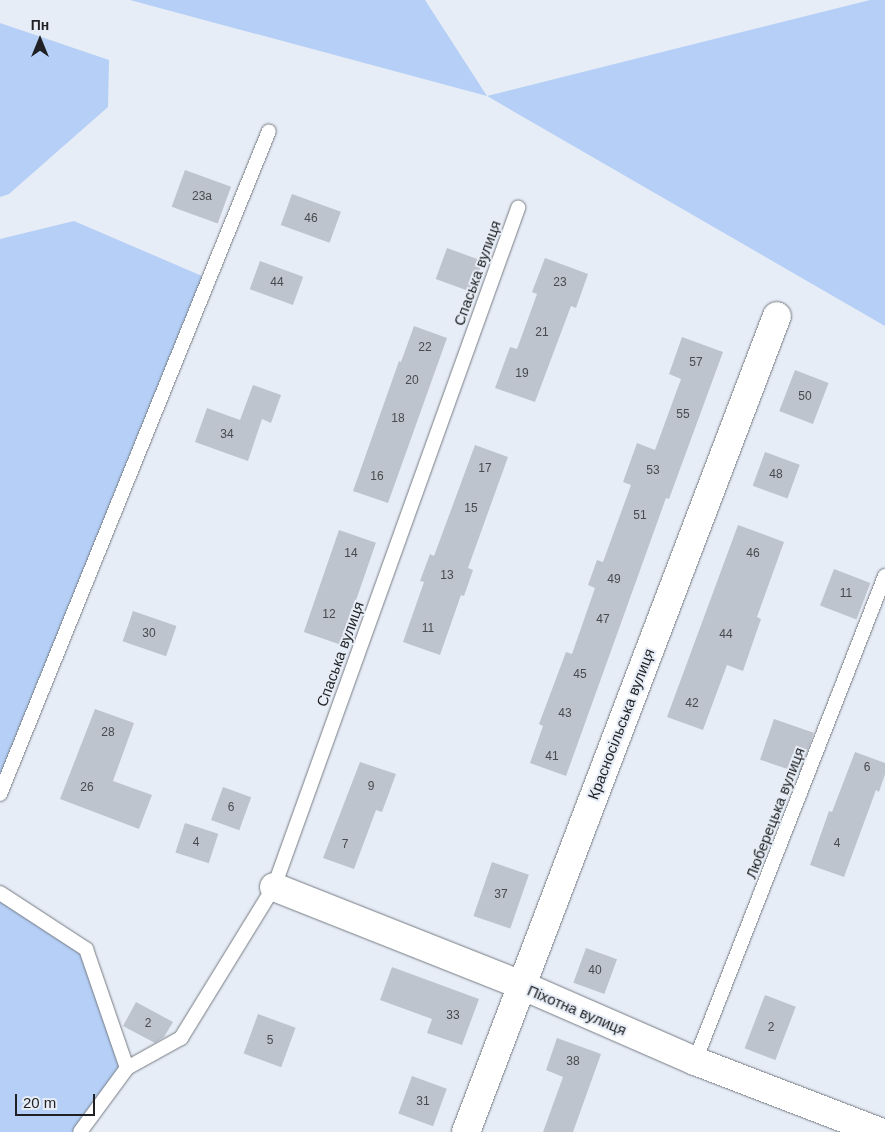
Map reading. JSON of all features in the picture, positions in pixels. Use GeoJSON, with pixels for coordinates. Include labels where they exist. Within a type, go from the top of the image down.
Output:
{"type":"FeatureCollection","features":[{"type":"Feature","properties":{"kind":"street","name":"Красносільська вулиця"},"geometry":{"type":"LineString","coordinates":[[466,1132],[777,316]]}},
{"type":"Feature","properties":{"kind":"street","name":"Піхотна вулиця"},"geometry":{"type":"LineString","coordinates":[[274,887],[521,985],[695,1061],[880,1132]]}},
{"type":"Feature","properties":{"kind":"lane"},"geometry":{"type":"LineString","coordinates":[[0,794],[269,131]]}},
{"type":"Feature","properties":{"kind":"lane","name":"Спаська вулиця"},"geometry":{"type":"LineString","coordinates":[[80,1132],[127,1068],[181,1038],[274,887],[518,208]]}},
{"type":"Feature","properties":{"kind":"lane","name":"Люберецька вулиця"},"geometry":{"type":"LineString","coordinates":[[695,1061],[885,576]]}},
{"type":"Feature","properties":{"kind":"lane"},"geometry":{"type":"LineString","coordinates":[[0,893],[86,949],[127,1068]]}},
{"type":"Feature","properties":{"kind":"shaded area"},"geometry":{"type":"Polygon","coordinates":[[[130,0],[425,0],[487,96],[130,0]]]}},
{"type":"Feature","properties":{"kind":"shaded area"},"geometry":{"type":"Polygon","coordinates":[[[870,0],[885,0],[885,326],[487,96],[870,0]]]}},
{"type":"Feature","properties":{"kind":"shaded area"},"geometry":{"type":"Polygon","coordinates":[[[0,23],[109,60],[108,107],[9,194],[0,197],[0,23]]]}},
{"type":"Feature","properties":{"kind":"shaded area"},"geometry":{"type":"Polygon","coordinates":[[[74,221],[209,279],[0,794],[0,239],[74,221]]]}},
{"type":"Feature","properties":{"kind":"shaded area"},"geometry":{"type":"Polygon","coordinates":[[[0,893],[86,949],[127,1068],[80,1132],[0,1132],[0,893]]]}},
{"type":"Feature","properties":{"kind":"building"},"geometry":{"type":"Polygon","coordinates":[[[185,170],[231,187],[218,223],[172,207],[185,170]]]}},
{"type":"Feature","properties":{"kind":"building"},"geometry":{"type":"Polygon","coordinates":[[[292,194],[341,212],[330,243],[281,225],[292,194]]]}},
{"type":"Feature","properties":{"kind":"building"},"geometry":{"type":"Polygon","coordinates":[[[447,248],[483,261],[471,292],[436,279],[447,248]]]}},
{"type":"Feature","properties":{"kind":"building"},"geometry":{"type":"Polygon","coordinates":[[[545,258],[588,274],[576,308],[571,306],[535,402],[495,388],[510,347],[517,349],[537,294],[532,292],[545,258]]]}},
{"type":"Feature","properties":{"kind":"building"},"geometry":{"type":"Polygon","coordinates":[[[260,261],[303,277],[293,305],[250,289],[260,261]]]}},
{"type":"Feature","properties":{"kind":"building"},"geometry":{"type":"Polygon","coordinates":[[[414,326],[447,338],[388,503],[353,491],[399,361],[401,362],[414,326]]]}},
{"type":"Feature","properties":{"kind":"building"},"geometry":{"type":"Polygon","coordinates":[[[682,337],[723,352],[669,499],[666,498],[566,776],[530,763],[543,726],[539,724],[566,652],[572,654],[595,588],[588,585],[597,560],[603,562],[631,485],[623,482],[637,443],[655,450],[681,379],[669,374],[682,337]]]}},
{"type":"Feature","properties":{"kind":"building"},"geometry":{"type":"Polygon","coordinates":[[[795,370],[829,383],[813,424],[779,411],[795,370]]]}},
{"type":"Feature","properties":{"kind":"building"},"geometry":{"type":"Polygon","coordinates":[[[253,385],[281,395],[271,423],[262,419],[248,461],[195,442],[207,408],[240,420],[253,385]]]}},
{"type":"Feature","properties":{"kind":"building"},"geometry":{"type":"Polygon","coordinates":[[[475,445],[508,457],[468,568],[473,570],[464,596],[461,595],[440,655],[403,642],[424,582],[420,581],[430,554],[434,556],[475,445]]]}},
{"type":"Feature","properties":{"kind":"building"},"geometry":{"type":"Polygon","coordinates":[[[765,452],[800,465],[787,498],[753,486],[765,452]]]}},
{"type":"Feature","properties":{"kind":"building"},"geometry":{"type":"Polygon","coordinates":[[[738,525],[784,542],[757,617],[761,619],[743,671],[727,665],[703,730],[667,717],[738,525]]]}},
{"type":"Feature","properties":{"kind":"building"},"geometry":{"type":"Polygon","coordinates":[[[339,530],[376,543],[341,645],[304,632],[339,530]]]}},
{"type":"Feature","properties":{"kind":"building"},"geometry":{"type":"Polygon","coordinates":[[[834,569],[870,583],[856,619],[820,605],[834,569]]]}},
{"type":"Feature","properties":{"kind":"building"},"geometry":{"type":"Polygon","coordinates":[[[133,611],[176,626],[166,656],[123,641],[133,611]]]}},
{"type":"Feature","properties":{"kind":"building"},"geometry":{"type":"Polygon","coordinates":[[[95,709],[134,723],[113,781],[152,795],[139,829],[60,799],[95,709]]]}},
{"type":"Feature","properties":{"kind":"building"},"geometry":{"type":"Polygon","coordinates":[[[774,719],[814,733],[800,773],[760,760],[774,719]]]}},
{"type":"Feature","properties":{"kind":"building"},"geometry":{"type":"Polygon","coordinates":[[[855,752],[885,763],[885,774],[879,792],[876,790],[844,877],[810,865],[829,811],[832,812],[855,752]]]}},
{"type":"Feature","properties":{"kind":"building"},"geometry":{"type":"Polygon","coordinates":[[[360,762],[396,774],[382,812],[376,810],[354,869],[323,858],[360,762]]]}},
{"type":"Feature","properties":{"kind":"building"},"geometry":{"type":"Polygon","coordinates":[[[223,787],[251,797],[239,830],[211,820],[223,787]]]}},
{"type":"Feature","properties":{"kind":"building"},"geometry":{"type":"Polygon","coordinates":[[[185,823],[218,834],[209,863],[175,852],[185,823]]]}},
{"type":"Feature","properties":{"kind":"building"},"geometry":{"type":"Polygon","coordinates":[[[492,862],[529,875],[510,929],[473,916],[492,862]]]}},
{"type":"Feature","properties":{"kind":"building"},"geometry":{"type":"Polygon","coordinates":[[[586,948],[617,959],[604,994],[573,983],[586,948]]]}},
{"type":"Feature","properties":{"kind":"building"},"geometry":{"type":"Polygon","coordinates":[[[392,967],[479,999],[462,1045],[427,1033],[432,1019],[380,1000],[392,967]]]}},
{"type":"Feature","properties":{"kind":"building"},"geometry":{"type":"Polygon","coordinates":[[[765,995],[796,1007],[775,1060],[745,1048],[765,995]]]}},
{"type":"Feature","properties":{"kind":"building"},"geometry":{"type":"Polygon","coordinates":[[[136,1002],[173,1022],[164,1037],[155,1043],[123,1026],[136,1002]]]}},
{"type":"Feature","properties":{"kind":"building"},"geometry":{"type":"Polygon","coordinates":[[[258,1014],[296,1028],[281,1067],[244,1053],[258,1014]]]}},
{"type":"Feature","properties":{"kind":"building"},"geometry":{"type":"Polygon","coordinates":[[[557,1038],[601,1054],[573,1132],[543,1132],[563,1077],[546,1070],[557,1038]]]}},
{"type":"Feature","properties":{"kind":"building"},"geometry":{"type":"Polygon","coordinates":[[[412,1076],[447,1089],[433,1126],[398,1114],[412,1076]]]}}]}
